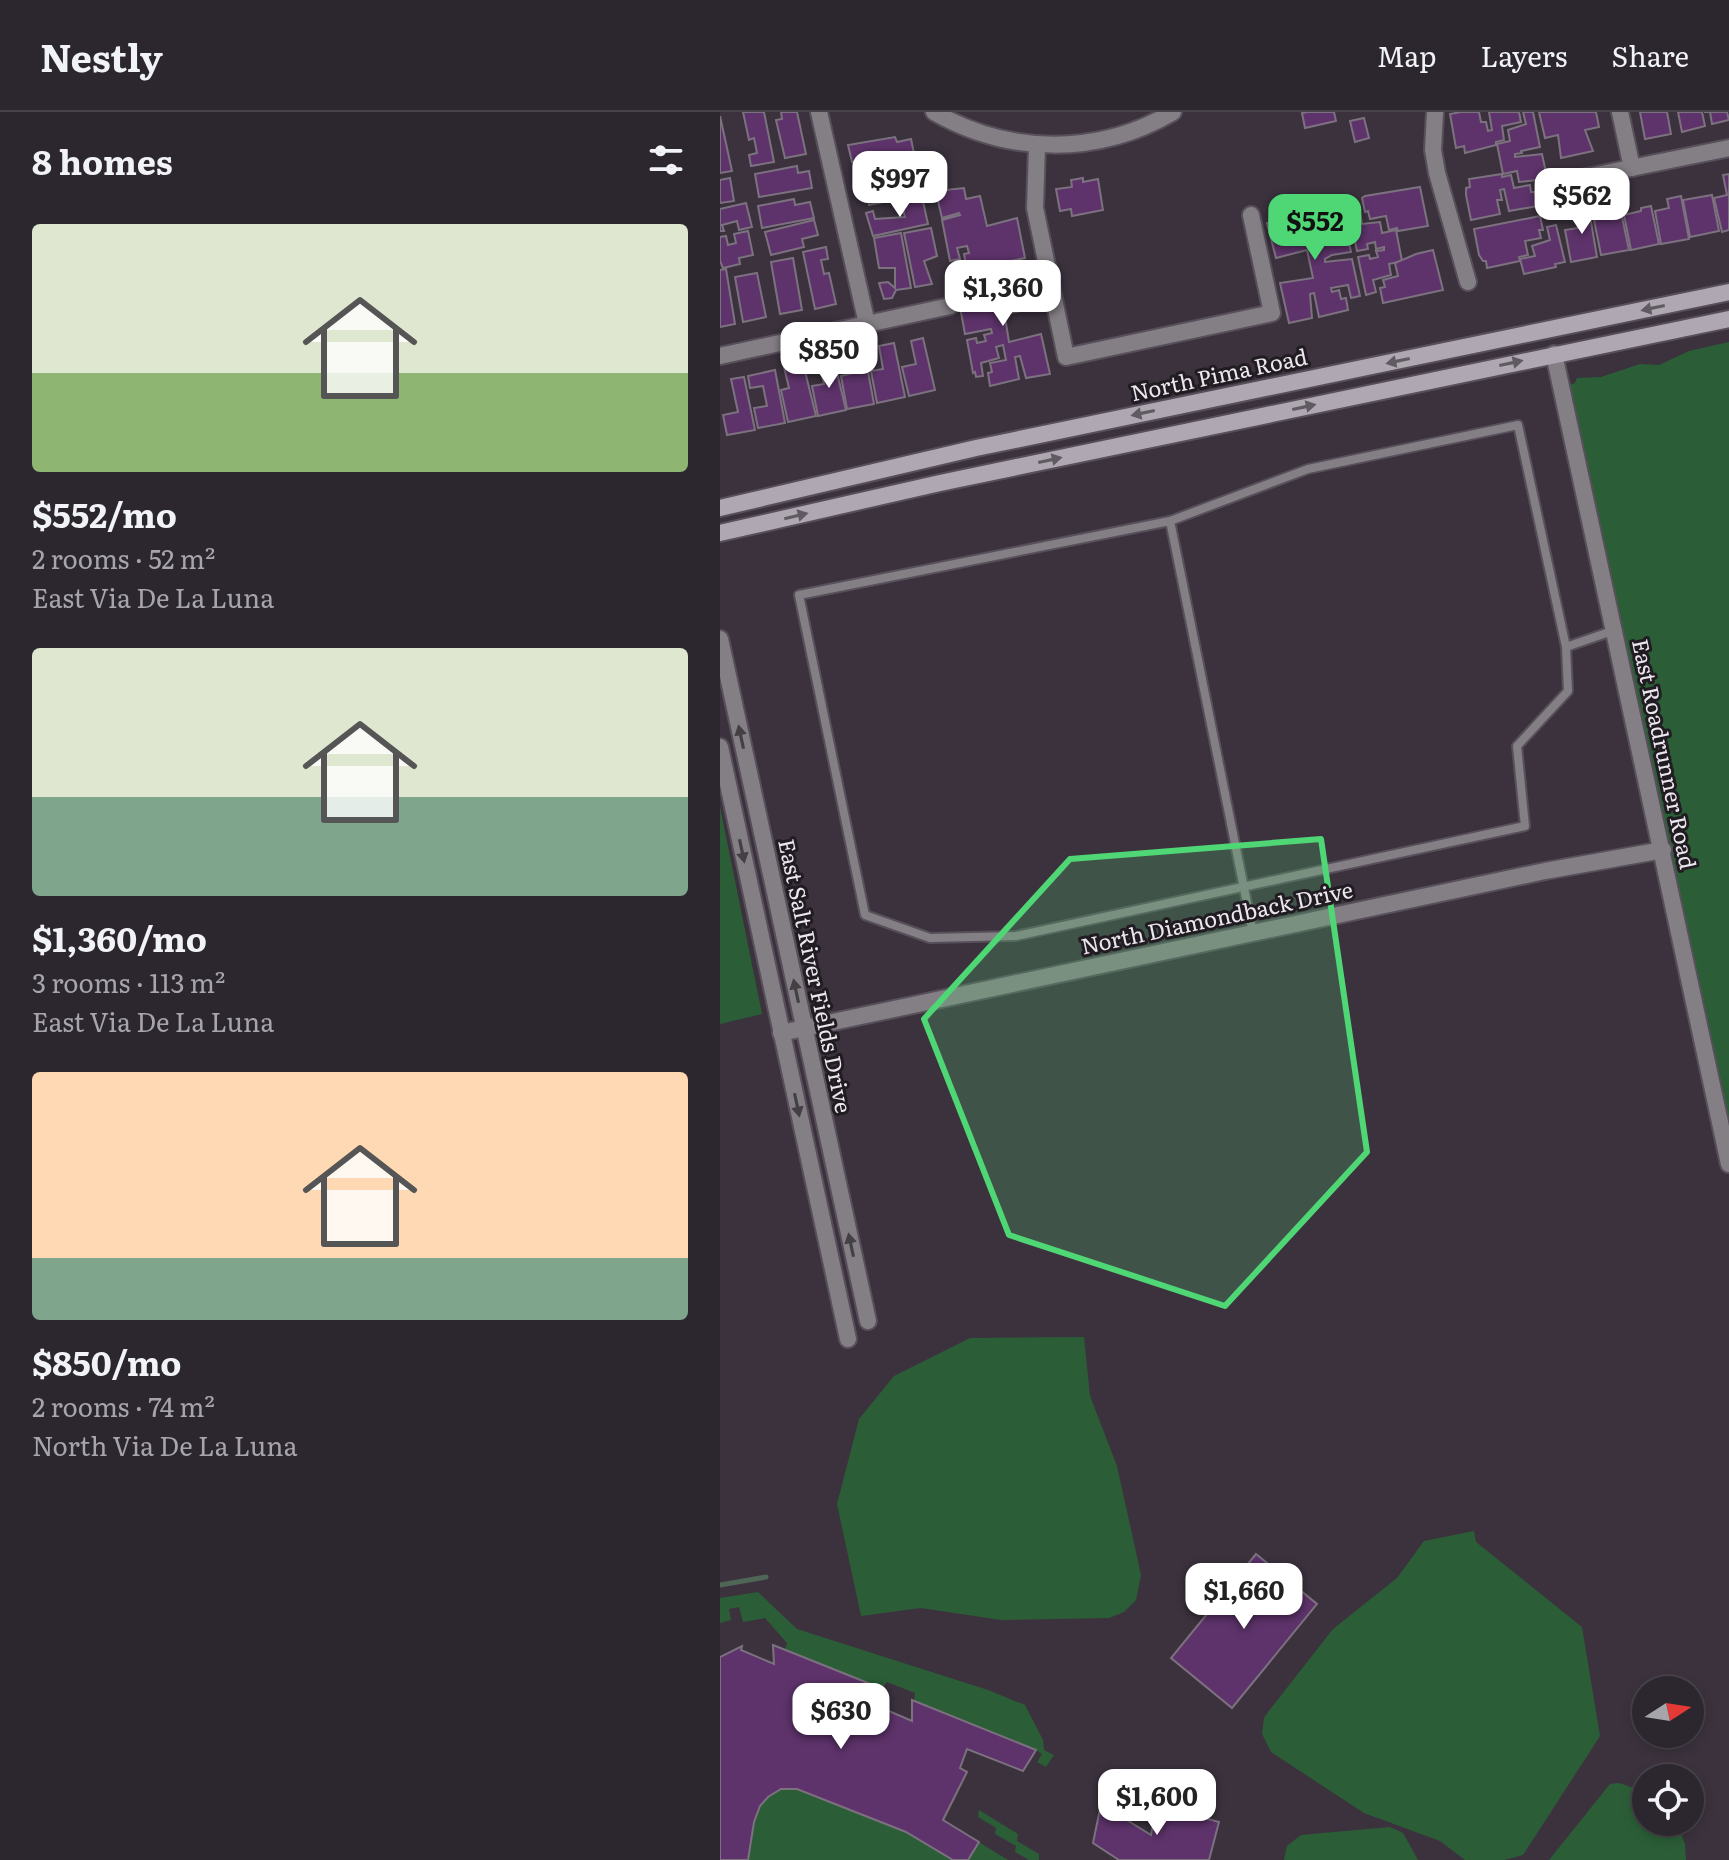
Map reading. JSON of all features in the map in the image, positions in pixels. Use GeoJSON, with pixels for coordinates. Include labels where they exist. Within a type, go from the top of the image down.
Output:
{"type":"FeatureCollection","features":[{"type":"Feature","properties":{"kind":"main road","name":"North Pima Road"},"geometry":{"type":"LineString","coordinates":[[720,508],[976,448],[1729,292]]}},
{"type":"Feature","properties":{"kind":"main road"},"geometry":{"type":"LineString","coordinates":[[720,533],[940,483],[1729,319]]}},
{"type":"Feature","properties":{"kind":"street"},"geometry":{"type":"LineString","coordinates":[[819,112],[867,324]]}},
{"type":"Feature","properties":{"kind":"street"},"geometry":{"type":"LineString","coordinates":[[934,112],[975,133],[1037,145],[1097,142],[1148,126],[1173,112]]}},
{"type":"Feature","properties":{"kind":"street"},"geometry":{"type":"LineString","coordinates":[[1435,112],[1433,150],[1437,173],[1468,282]]}},
{"type":"Feature","properties":{"kind":"street"},"geometry":{"type":"LineString","coordinates":[[1620,112],[1632,168]]}},
{"type":"Feature","properties":{"kind":"street"},"geometry":{"type":"LineString","coordinates":[[1037,145],[1035,208],[1066,357],[1272,313],[1251,215]]}},
{"type":"Feature","properties":{"kind":"street"},"geometry":{"type":"LineString","coordinates":[[1562,182],[1729,148]]}},
{"type":"Feature","properties":{"kind":"street"},"geometry":{"type":"LineString","coordinates":[[720,356],[950,306]]}},
{"type":"Feature","properties":{"kind":"street","name":"East Roadrunner Road"},"geometry":{"type":"LineString","coordinates":[[1554,354],[1729,1164]]}},
{"type":"Feature","properties":{"kind":"street","name":"East Salt River Fields Drive"},"geometry":{"type":"LineString","coordinates":[[720,639],[868,1321]]}},
{"type":"Feature","properties":{"kind":"street","name":"East Salt River Fields Drive"},"geometry":{"type":"LineString","coordinates":[[720,747],[848,1339]]}},
{"type":"Feature","properties":{"kind":"street","name":"North Diamondback Drive"},"geometry":{"type":"LineString","coordinates":[[781,1033],[1545,871],[1663,850]]}},
{"type":"Feature","properties":{"kind":"lane"},"geometry":{"type":"LineString","coordinates":[[1518,425],[1566,647],[1568,691],[1517,746],[1525,826],[1016,936],[930,938],[865,915],[799,595],[1170,521],[1308,469],[1518,425]]}},
{"type":"Feature","properties":{"kind":"lane"},"geometry":{"type":"LineString","coordinates":[[1170,521],[1253,933]]}},
{"type":"Feature","properties":{"kind":"lane"},"geometry":{"type":"LineString","coordinates":[[1566,647],[1615,630]]}},
{"type":"Feature","properties":{"kind":"highlighted area"},"geometry":{"type":"Polygon","coordinates":[[[1321,839],[1367,1152],[1225,1306],[1009,1235],[924,1019],[1070,859],[1321,839]]]}},
{"type":"Feature","properties":{"kind":"green space"},"geometry":{"type":"Polygon","coordinates":[[[1729,342],[1729,1121],[1569,385],[1575,383],[1577,378],[1601,377],[1640,364],[1659,365],[1689,351],[1729,342]]]}},
{"type":"Feature","properties":{"kind":"green space"},"geometry":{"type":"Polygon","coordinates":[[[720,807],[762,1014],[720,1024],[720,807]]]}},
{"type":"Feature","properties":{"kind":"green space"},"geometry":{"type":"Polygon","coordinates":[[[1084,1337],[1090,1396],[1117,1466],[1141,1575],[1136,1600],[1124,1612],[1109,1618],[1001,1620],[921,1608],[861,1616],[837,1504],[859,1419],[894,1376],[970,1338],[1084,1337]]]}},
{"type":"Feature","properties":{"kind":"green space"},"geometry":{"type":"Polygon","coordinates":[[[1474,1531],[1476,1542],[1582,1627],[1600,1736],[1523,1855],[1504,1860],[1465,1860],[1440,1841],[1364,1813],[1271,1752],[1262,1734],[1268,1712],[1333,1629],[1397,1578],[1424,1541],[1474,1531]]]}},
{"type":"Feature","properties":{"kind":"green space"},"geometry":{"type":"Polygon","coordinates":[[[758,1592],[797,1629],[988,1690],[1025,1705],[1043,1740],[1044,1750],[1054,1755],[1046,1767],[1037,1762],[1042,1754],[1036,1750],[1023,1771],[968,1749],[960,1768],[967,1772],[943,1820],[1008,1860],[720,1860],[720,1657],[742,1646],[741,1650],[773,1664],[773,1645],[785,1650],[787,1643],[765,1618],[743,1622],[739,1607],[729,1609],[731,1620],[720,1623],[720,1598],[758,1592]],[[887,1682],[871,1703],[912,1720],[915,1693],[887,1682]]]}},
{"type":"Feature","properties":{"kind":"green space"},"geometry":{"type":"Polygon","coordinates":[[[1610,1784],[1632,1787],[1632,1836],[1682,1836],[1686,1860],[1549,1860],[1610,1784]]]}},
{"type":"Feature","properties":{"kind":"green space"},"geometry":{"type":"Polygon","coordinates":[[[979,1810],[1018,1834],[1017,1841],[1039,1854],[1039,1860],[1029,1860],[1015,1852],[1016,1846],[995,1834],[996,1828],[978,1817],[979,1810]]]}},
{"type":"Feature","properties":{"kind":"green space"},"geometry":{"type":"Polygon","coordinates":[[[1390,1827],[1403,1833],[1418,1860],[1284,1860],[1287,1846],[1301,1835],[1390,1827]]]}},
{"type":"Feature","properties":{"kind":"building"},"geometry":{"type":"Polygon","coordinates":[[[743,112],[764,112],[774,162],[751,166],[749,155],[757,153],[754,138],[749,140],[743,112]]]}},
{"type":"Feature","properties":{"kind":"building"},"geometry":{"type":"Polygon","coordinates":[[[781,112],[797,112],[806,154],[785,158],[776,120],[782,119],[781,112]]]}},
{"type":"Feature","properties":{"kind":"building"},"geometry":{"type":"Polygon","coordinates":[[[1334,112],[1336,121],[1305,128],[1302,113],[1334,112]]]}},
{"type":"Feature","properties":{"kind":"building"},"geometry":{"type":"Polygon","coordinates":[[[1479,112],[1481,122],[1486,122],[1488,131],[1492,130],[1489,112],[1519,112],[1521,122],[1502,126],[1504,140],[1496,142],[1496,145],[1465,153],[1464,146],[1456,148],[1450,114],[1479,112]]]}},
{"type":"Feature","properties":{"kind":"building"},"geometry":{"type":"Polygon","coordinates":[[[1523,112],[1533,112],[1540,147],[1521,151],[1515,157],[1542,154],[1550,191],[1540,193],[1537,180],[1519,182],[1517,171],[1503,174],[1497,144],[1510,141],[1508,130],[1526,124],[1523,112]]]}},
{"type":"Feature","properties":{"kind":"building"},"geometry":{"type":"Polygon","coordinates":[[[1539,112],[1596,112],[1599,127],[1585,130],[1593,151],[1561,158],[1558,135],[1545,138],[1539,112]]]}},
{"type":"Feature","properties":{"kind":"building"},"geometry":{"type":"Polygon","coordinates":[[[1640,112],[1667,112],[1671,134],[1645,139],[1640,112]]]}},
{"type":"Feature","properties":{"kind":"building"},"geometry":{"type":"Polygon","coordinates":[[[1678,112],[1702,112],[1705,126],[1682,132],[1678,112]]]}},
{"type":"Feature","properties":{"kind":"building"},"geometry":{"type":"Polygon","coordinates":[[[1710,112],[1727,112],[1729,120],[1712,124],[1710,112]]]}},
{"type":"Feature","properties":{"kind":"building"},"geometry":{"type":"Polygon","coordinates":[[[720,116],[732,171],[720,173],[720,116]]]}},
{"type":"Feature","properties":{"kind":"building"},"geometry":{"type":"Polygon","coordinates":[[[1364,118],[1369,138],[1355,142],[1350,121],[1364,118]]]}},
{"type":"Feature","properties":{"kind":"building"},"geometry":{"type":"Polygon","coordinates":[[[895,137],[897,142],[911,139],[916,163],[862,175],[859,160],[852,162],[848,145],[895,137]]]}},
{"type":"Feature","properties":{"kind":"building"},"geometry":{"type":"Polygon","coordinates":[[[797,166],[798,173],[809,171],[812,188],[759,197],[755,174],[797,166]]]}},
{"type":"Feature","properties":{"kind":"building"},"geometry":{"type":"Polygon","coordinates":[[[916,167],[920,167],[925,193],[869,205],[866,190],[881,187],[880,181],[917,174],[916,167]]]}},
{"type":"Feature","properties":{"kind":"building"},"geometry":{"type":"Polygon","coordinates":[[[1502,174],[1502,177],[1511,175],[1514,188],[1530,185],[1538,206],[1509,211],[1504,189],[1500,190],[1502,200],[1497,200],[1500,214],[1471,220],[1466,195],[1466,188],[1470,187],[1469,179],[1502,174]]]}},
{"type":"Feature","properties":{"kind":"building"},"geometry":{"type":"Polygon","coordinates":[[[1729,174],[1729,230],[1722,232],[1714,198],[1727,195],[1723,175],[1729,174]]]}},
{"type":"Feature","properties":{"kind":"building"},"geometry":{"type":"Polygon","coordinates":[[[730,178],[734,201],[720,203],[720,180],[730,178]]]}},
{"type":"Feature","properties":{"kind":"building"},"geometry":{"type":"Polygon","coordinates":[[[943,178],[946,190],[964,188],[966,199],[980,196],[987,226],[1017,218],[1025,258],[967,270],[964,254],[969,253],[967,246],[957,248],[960,259],[950,261],[942,220],[960,215],[942,218],[933,180],[943,178]]]}},
{"type":"Feature","properties":{"kind":"building"},"geometry":{"type":"Polygon","coordinates":[[[1083,178],[1083,182],[1098,179],[1103,210],[1072,216],[1071,209],[1060,211],[1056,189],[1072,187],[1071,180],[1083,178]]]}},
{"type":"Feature","properties":{"kind":"building"},"geometry":{"type":"Polygon","coordinates":[[[1420,187],[1428,226],[1389,230],[1386,216],[1370,219],[1368,211],[1365,212],[1362,198],[1365,196],[1420,187]]]}},
{"type":"Feature","properties":{"kind":"building"},"geometry":{"type":"Polygon","coordinates":[[[1712,195],[1719,231],[1690,237],[1683,200],[1712,195]]]}},
{"type":"Feature","properties":{"kind":"building"},"geometry":{"type":"Polygon","coordinates":[[[1681,196],[1689,239],[1661,244],[1655,211],[1669,208],[1667,199],[1681,196]]]}},
{"type":"Feature","properties":{"kind":"building"},"geometry":{"type":"Polygon","coordinates":[[[922,197],[928,224],[873,236],[866,213],[873,211],[875,219],[905,217],[901,202],[922,197]]]}},
{"type":"Feature","properties":{"kind":"building"},"geometry":{"type":"Polygon","coordinates":[[[794,199],[795,205],[810,202],[814,218],[762,228],[758,206],[794,199]]]}},
{"type":"Feature","properties":{"kind":"building"},"geometry":{"type":"Polygon","coordinates":[[[746,203],[752,227],[739,230],[737,221],[722,225],[724,231],[720,231],[720,209],[746,203]]]}},
{"type":"Feature","properties":{"kind":"building"},"geometry":{"type":"Polygon","coordinates":[[[1588,204],[1597,257],[1571,262],[1565,230],[1578,228],[1574,206],[1588,204]]]}},
{"type":"Feature","properties":{"kind":"building"},"geometry":{"type":"Polygon","coordinates":[[[1326,206],[1329,218],[1343,215],[1351,252],[1332,255],[1325,262],[1352,259],[1360,296],[1351,298],[1348,285],[1331,288],[1332,292],[1339,290],[1341,299],[1346,298],[1348,310],[1319,317],[1314,293],[1310,294],[1312,318],[1289,323],[1280,283],[1313,278],[1307,250],[1276,258],[1267,223],[1269,219],[1326,206]]]}},
{"type":"Feature","properties":{"kind":"building"},"geometry":{"type":"Polygon","coordinates":[[[1651,206],[1659,244],[1631,250],[1624,215],[1651,206]]]}},
{"type":"Feature","properties":{"kind":"building"},"geometry":{"type":"Polygon","coordinates":[[[1360,211],[1362,224],[1380,222],[1382,233],[1396,230],[1402,261],[1389,264],[1391,275],[1373,280],[1376,292],[1366,295],[1358,257],[1378,257],[1376,251],[1384,250],[1384,247],[1376,249],[1375,242],[1367,244],[1368,249],[1357,251],[1349,214],[1360,211]]]}},
{"type":"Feature","properties":{"kind":"building"},"geometry":{"type":"Polygon","coordinates":[[[1621,212],[1629,250],[1601,255],[1594,220],[1621,212]]]}},
{"type":"Feature","properties":{"kind":"building"},"geometry":{"type":"Polygon","coordinates":[[[1540,216],[1541,238],[1525,241],[1528,255],[1519,257],[1520,261],[1487,268],[1486,261],[1479,255],[1474,229],[1540,216]]]}},
{"type":"Feature","properties":{"kind":"building"},"geometry":{"type":"Polygon","coordinates":[[[814,220],[818,235],[802,239],[804,247],[771,255],[765,232],[814,220]]]}},
{"type":"Feature","properties":{"kind":"building"},"geometry":{"type":"Polygon","coordinates":[[[1556,225],[1565,262],[1524,274],[1520,259],[1535,256],[1532,246],[1550,240],[1547,227],[1556,225]]]}},
{"type":"Feature","properties":{"kind":"building"},"geometry":{"type":"Polygon","coordinates":[[[931,228],[937,256],[924,261],[932,284],[915,287],[904,233],[931,228]]]}},
{"type":"Feature","properties":{"kind":"building"},"geometry":{"type":"Polygon","coordinates":[[[748,231],[753,255],[739,258],[740,264],[723,268],[720,237],[726,236],[728,245],[736,243],[734,234],[748,231]]]}},
{"type":"Feature","properties":{"kind":"building"},"geometry":{"type":"Polygon","coordinates":[[[901,233],[911,288],[896,290],[892,298],[884,299],[879,283],[888,282],[895,288],[895,268],[879,268],[874,238],[901,233]]]}},
{"type":"Feature","properties":{"kind":"building"},"geometry":{"type":"Polygon","coordinates":[[[826,247],[828,259],[821,260],[824,274],[829,273],[836,304],[815,309],[803,252],[826,247]]]}},
{"type":"Feature","properties":{"kind":"building"},"geometry":{"type":"Polygon","coordinates":[[[1433,250],[1443,290],[1383,303],[1380,288],[1385,287],[1383,280],[1398,276],[1395,263],[1433,250]]]}},
{"type":"Feature","properties":{"kind":"building"},"geometry":{"type":"Polygon","coordinates":[[[793,258],[802,310],[780,314],[771,262],[793,258]]]}},
{"type":"Feature","properties":{"kind":"building"},"geometry":{"type":"Polygon","coordinates":[[[726,269],[735,324],[720,327],[720,270],[726,269]]]}},
{"type":"Feature","properties":{"kind":"building"},"geometry":{"type":"Polygon","coordinates":[[[1029,270],[1036,308],[1006,314],[1004,311],[1009,342],[1041,334],[1050,374],[1026,378],[1020,356],[1015,357],[1019,379],[990,386],[990,363],[1006,360],[1003,345],[996,347],[999,358],[981,363],[983,376],[976,377],[967,340],[976,338],[977,343],[986,341],[984,335],[992,333],[991,329],[965,334],[958,296],[967,294],[969,307],[983,304],[988,305],[989,310],[995,309],[993,299],[977,301],[976,295],[972,295],[969,281],[1029,270]]]}},
{"type":"Feature","properties":{"kind":"building"},"geometry":{"type":"Polygon","coordinates":[[[757,273],[766,317],[743,322],[735,277],[757,273]]]}},
{"type":"Feature","properties":{"kind":"building"},"geometry":{"type":"Polygon","coordinates":[[[923,338],[935,390],[909,396],[902,367],[916,364],[911,341],[923,338]]]}},
{"type":"Feature","properties":{"kind":"building"},"geometry":{"type":"Polygon","coordinates":[[[894,343],[905,397],[877,403],[871,371],[883,369],[879,346],[894,343]]]}},
{"type":"Feature","properties":{"kind":"building"},"geometry":{"type":"Polygon","coordinates":[[[864,350],[874,404],[847,409],[841,376],[853,373],[849,353],[864,350]]]}},
{"type":"Feature","properties":{"kind":"building"},"geometry":{"type":"Polygon","coordinates":[[[833,356],[846,410],[818,416],[812,386],[824,384],[819,360],[833,356]]]}},
{"type":"Feature","properties":{"kind":"building"},"geometry":{"type":"Polygon","coordinates":[[[803,363],[816,416],[788,422],[781,390],[789,388],[784,367],[803,363]]]}},
{"type":"Feature","properties":{"kind":"building"},"geometry":{"type":"Polygon","coordinates":[[[775,370],[785,423],[758,428],[754,408],[767,406],[763,386],[750,388],[748,376],[775,370]]]}},
{"type":"Feature","properties":{"kind":"building"},"geometry":{"type":"Polygon","coordinates":[[[744,377],[755,430],[727,435],[723,415],[738,412],[731,379],[744,377]]]}},
{"type":"Feature","properties":{"kind":"building"},"geometry":{"type":"Polygon","coordinates":[[[1256,1554],[1317,1604],[1232,1708],[1171,1658],[1256,1554]]]}},
{"type":"Feature","properties":{"kind":"building"},"geometry":{"type":"Polygon","coordinates":[[[773,1645],[883,1689],[870,1703],[912,1721],[912,1700],[1036,1750],[1023,1771],[967,1749],[960,1768],[967,1772],[943,1820],[979,1842],[968,1860],[953,1860],[906,1832],[797,1789],[781,1789],[760,1806],[748,1860],[720,1860],[720,1657],[742,1646],[741,1650],[774,1664],[773,1645]]]}},
{"type":"Feature","properties":{"kind":"building"},"geometry":{"type":"Polygon","coordinates":[[[1101,1804],[1151,1835],[1157,1805],[1219,1822],[1209,1860],[1119,1860],[1093,1843],[1101,1804]]]}},
{"type":"Feature","properties":{"kind":"waterway"},"geometry":{"type":"LineString","coordinates":[[720,1585],[766,1577]]}}]}
